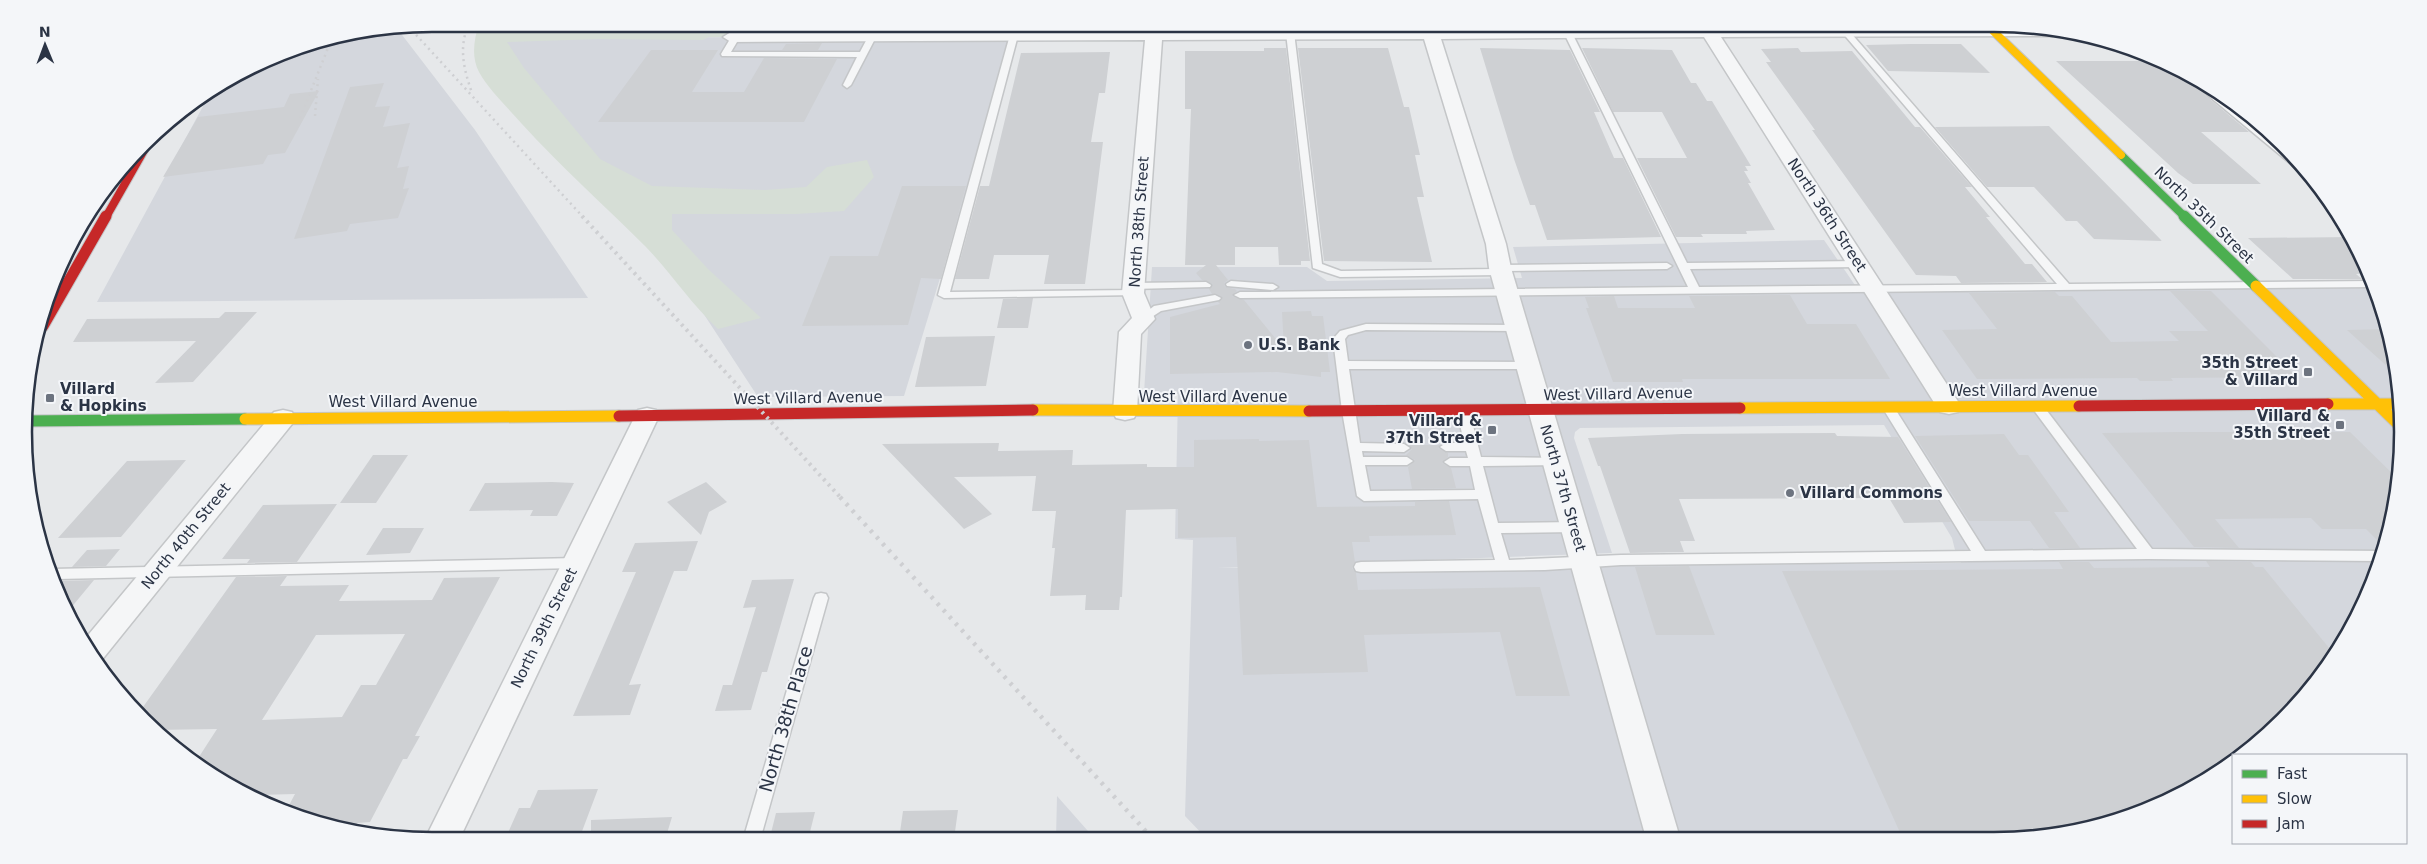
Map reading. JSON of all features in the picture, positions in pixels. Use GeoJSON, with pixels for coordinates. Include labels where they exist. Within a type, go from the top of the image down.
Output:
{"type":"FeatureCollection","features":[{"type":"Feature","properties":{"kind":"street"},"geometry":{"type":"LineString","coordinates":[[735,33],[782,32]]}},
{"type":"Feature","properties":{"kind":"street","name":"North 38th Street"},"geometry":{"type":"LineString","coordinates":[[1144,319],[1133,290],[1154,32]]}},
{"type":"Feature","properties":{"kind":"street","name":"North 37th Street"},"geometry":{"type":"LineString","coordinates":[[1431,32],[1496,244],[1502,278],[1661,832]]}},
{"type":"Feature","properties":{"kind":"street"},"geometry":{"type":"LineString","coordinates":[[1534,32],[1596,32]]}},
{"type":"Feature","properties":{"kind":"street","name":"North 36th Street"},"geometry":{"type":"LineString","coordinates":[[1710,32],[1949,406]]}},
{"type":"Feature","properties":{"kind":"street","name":"North 35th Street"},"geometry":{"type":"LineString","coordinates":[[1994,32],[2394,421]]}},
{"type":"Feature","properties":{"kind":"street"},"geometry":{"type":"LineString","coordinates":[[52,311],[135,166]]}},
{"type":"Feature","properties":{"kind":"street"},"geometry":{"type":"LineString","coordinates":[[1125,412],[1130,332],[1144,319]]}},
{"type":"Feature","properties":{"kind":"street","name":"West Villard Avenue"},"geometry":{"type":"LineString","coordinates":[[32,421],[647,416],[1008,410],[1125,412],[2394,404]]}},
{"type":"Feature","properties":{"kind":"street","name":"North 39th Street"},"geometry":{"type":"LineString","coordinates":[[446,832],[647,416]]}},
{"type":"Feature","properties":{"kind":"street","name":"North 40th Street"},"geometry":{"type":"LineString","coordinates":[[96,647],[283,418]]}},
{"type":"Feature","properties":{"kind":"lane"},"geometry":{"type":"LineString","coordinates":[[848,86],[874,32]]}},
{"type":"Feature","properties":{"kind":"lane"},"geometry":{"type":"LineString","coordinates":[[1014,32],[944,295],[1133,290],[1206,285]]}},
{"type":"Feature","properties":{"kind":"lane"},"geometry":{"type":"LineString","coordinates":[[1290,32],[1317,266],[1340,274],[1502,278],[1695,290],[2366,284]]}},
{"type":"Feature","properties":{"kind":"lane"},"geometry":{"type":"LineString","coordinates":[[1846,32],[2065,286]]}},
{"type":"Feature","properties":{"kind":"lane"},"geometry":{"type":"LineString","coordinates":[[735,33],[726,54],[862,55]]}},
{"type":"Feature","properties":{"kind":"lane"},"geometry":{"type":"LineString","coordinates":[[1568,33],[1695,290]]}},
{"type":"Feature","properties":{"kind":"lane"},"geometry":{"type":"LineString","coordinates":[[2232,111],[2260,133]]}},
{"type":"Feature","properties":{"kind":"lane"},"geometry":{"type":"LineString","coordinates":[[1683,266],[1858,264]]}},
{"type":"Feature","properties":{"kind":"lane"},"geometry":{"type":"LineString","coordinates":[[1240,295],[1310,294],[1667,266]]}},
{"type":"Feature","properties":{"kind":"lane"},"geometry":{"type":"LineString","coordinates":[[66,273],[74,273]]}},
{"type":"Feature","properties":{"kind":"lane"},"geometry":{"type":"LineString","coordinates":[[1231,284],[1276,287],[1310,294]]}},
{"type":"Feature","properties":{"kind":"lane"},"geometry":{"type":"LineString","coordinates":[[1144,319],[1158,308],[1215,298]]}},
{"type":"Feature","properties":{"kind":"lane"},"geometry":{"type":"LineString","coordinates":[[1483,494],[1364,496],[1348,411],[1339,339],[1344,333],[1366,328],[1517,328]]}},
{"type":"Feature","properties":{"kind":"lane"},"geometry":{"type":"LineString","coordinates":[[1342,365],[1528,365]]}},
{"type":"Feature","properties":{"kind":"lane"},"geometry":{"type":"LineString","coordinates":[[2037,406],[2148,554]]}},
{"type":"Feature","properties":{"kind":"lane"},"geometry":{"type":"LineString","coordinates":[[1888,407],[1982,557]]}},
{"type":"Feature","properties":{"kind":"lane"},"geometry":{"type":"LineString","coordinates":[[1463,410],[1483,494],[1503,565]]}},
{"type":"Feature","properties":{"kind":"lane"},"geometry":{"type":"LineString","coordinates":[[1446,447],[1471,447]]}},
{"type":"Feature","properties":{"kind":"lane"},"geometry":{"type":"LineString","coordinates":[[1356,448],[1404,448]]}},
{"type":"Feature","properties":{"kind":"lane"},"geometry":{"type":"LineString","coordinates":[[1358,461],[1407,461]]}},
{"type":"Feature","properties":{"kind":"lane"},"geometry":{"type":"LineString","coordinates":[[1450,462],[1556,461]]}},
{"type":"Feature","properties":{"kind":"lane"},"geometry":{"type":"LineString","coordinates":[[1492,528],[1575,527]]}},
{"type":"Feature","properties":{"kind":"lane"},"geometry":{"type":"LineString","coordinates":[[1361,568],[1585,563],[1621,560],[2148,554],[2374,556]]}},
{"type":"Feature","properties":{"kind":"lane"},"geometry":{"type":"LineString","coordinates":[[59,574],[576,563]]}},
{"type":"Feature","properties":{"kind":"lane","name":"North 38th Place"},"geometry":{"type":"LineString","coordinates":[[753,832],[821,598]]}},
{"type":"Feature","properties":{"kind":"shaded area"},"geometry":{"type":"Polygon","coordinates":[[[477,32],[734,32],[731,37],[709,37],[703,40],[599,39],[507,42],[524,68],[600,159],[652,186],[765,190],[806,187],[827,167],[867,160],[874,177],[844,211],[796,214],[672,214],[672,230],[708,269],[761,318],[718,329],[646,247],[552,156],[499,99],[476,66],[474,54],[477,32]]]}},
{"type":"Feature","properties":{"kind":"shaded area"},"geometry":{"type":"Polygon","coordinates":[[[1430,32],[1710,33],[1431,34],[1430,32]]]}},
{"type":"Feature","properties":{"kind":"shaded area"},"geometry":{"type":"Polygon","coordinates":[[[401,34],[475,130],[588,298],[97,302],[204,104],[255,74],[304,54],[354,40],[401,34]]]}},
{"type":"Feature","properties":{"kind":"shaded area"},"geometry":{"type":"Polygon","coordinates":[[[1014,36],[904,396],[758,397],[690,293],[496,38],[1014,36]]]}},
{"type":"Feature","properties":{"kind":"shaded area"},"geometry":{"type":"Polygon","coordinates":[[[1824,240],[1859,291],[2367,288],[2387,354],[2394,406],[2394,458],[2387,510],[2381,535],[2364,585],[2341,632],[2312,675],[2277,714],[2238,749],[2195,778],[2148,801],[2098,818],[2047,828],[1995,832],[1200,832],[1185,816],[1193,540],[1175,539],[1178,394],[1144,393],[1152,267],[1307,267],[1327,281],[1522,278],[1513,247],[1824,240]],[[1884,425],[1580,428],[1575,432],[1574,438],[1612,553],[1217,568],[1961,563],[1952,538],[1884,425]]]}},
{"type":"Feature","properties":{"kind":"shaded area"},"geometry":{"type":"Polygon","coordinates":[[[1057,796],[1089,832],[1056,832],[1057,796]]]}},
{"type":"Feature","properties":{"kind":"building"},"geometry":{"type":"Polygon","coordinates":[[[822,43],[818,50],[782,50],[786,44],[822,43]]]}},
{"type":"Feature","properties":{"kind":"building"},"geometry":{"type":"Polygon","coordinates":[[[1961,44],[1990,73],[1888,71],[1866,45],[1961,44]]]}},
{"type":"Feature","properties":{"kind":"building"},"geometry":{"type":"Polygon","coordinates":[[[1264,48],[1286,48],[1310,261],[1301,261],[1301,265],[1279,265],[1278,247],[1235,247],[1235,265],[1216,265],[1228,280],[1224,283],[1225,287],[1237,291],[1232,296],[1244,300],[1284,349],[1282,312],[1311,311],[1312,316],[1323,316],[1330,372],[1321,372],[1321,377],[1277,372],[1170,374],[1170,317],[1220,304],[1218,302],[1223,298],[1212,294],[1209,289],[1213,284],[1202,280],[1196,273],[1206,265],[1185,265],[1191,109],[1185,109],[1185,51],[1264,51],[1264,48]]]}},
{"type":"Feature","properties":{"kind":"building"},"geometry":{"type":"Polygon","coordinates":[[[1298,48],[1388,48],[1404,107],[1409,107],[1420,155],[1415,155],[1424,197],[1417,197],[1432,262],[1324,261],[1298,48]]]}},
{"type":"Feature","properties":{"kind":"building"},"geometry":{"type":"Polygon","coordinates":[[[1480,48],[1570,50],[1600,112],[1594,112],[1614,158],[1623,158],[1661,237],[1547,240],[1535,205],[1530,205],[1480,48]]]}},
{"type":"Feature","properties":{"kind":"building"},"geometry":{"type":"Polygon","coordinates":[[[1582,48],[1672,50],[1691,83],[1696,83],[1707,101],[1712,101],[1751,166],[1745,166],[1748,171],[1744,171],[1751,183],[1748,183],[1775,230],[1746,231],[1747,234],[1701,234],[1703,237],[1676,237],[1637,158],[1687,158],[1662,112],[1613,112],[1582,48]]]}},
{"type":"Feature","properties":{"kind":"building"},"geometry":{"type":"Polygon","coordinates":[[[1798,48],[1801,52],[1852,51],[1915,127],[1920,127],[1972,187],[1965,187],[1990,217],[1986,217],[2025,264],[2032,264],[2047,282],[1961,283],[1956,276],[1916,275],[1812,130],[1815,130],[1766,62],[1771,62],[1761,49],[1798,48]]]}},
{"type":"Feature","properties":{"kind":"building"},"geometry":{"type":"Polygon","coordinates":[[[651,50],[718,50],[692,92],[744,92],[764,58],[837,59],[804,122],[598,122],[651,50]]]}},
{"type":"Feature","properties":{"kind":"building"},"geometry":{"type":"Polygon","coordinates":[[[1110,52],[1105,93],[1099,93],[1091,142],[1103,142],[1085,284],[1044,284],[1049,255],[994,255],[989,279],[955,279],[980,186],[989,186],[1021,53],[1110,52]]]}},
{"type":"Feature","properties":{"kind":"building"},"geometry":{"type":"Polygon","coordinates":[[[2056,61],[2142,61],[2193,85],[2249,132],[2201,132],[2261,184],[2193,184],[2178,173],[2056,61]]]}},
{"type":"Feature","properties":{"kind":"building"},"geometry":{"type":"Polygon","coordinates":[[[384,83],[375,107],[390,106],[383,127],[410,123],[397,168],[409,166],[403,189],[409,188],[398,218],[350,224],[347,231],[294,239],[350,87],[384,83]]]}},
{"type":"Feature","properties":{"kind":"building"},"geometry":{"type":"Polygon","coordinates":[[[319,91],[285,153],[268,155],[263,164],[163,177],[198,117],[284,107],[290,94],[319,91]]]}},
{"type":"Feature","properties":{"kind":"building"},"geometry":{"type":"Polygon","coordinates":[[[2049,126],[2162,241],[2094,239],[2077,221],[2066,221],[2034,187],[1987,187],[1935,127],[2049,126]]]}},
{"type":"Feature","properties":{"kind":"building"},"geometry":{"type":"Polygon","coordinates":[[[902,186],[966,186],[941,279],[921,278],[908,325],[802,326],[830,256],[878,256],[902,186]]]}},
{"type":"Feature","properties":{"kind":"building"},"geometry":{"type":"Polygon","coordinates":[[[2344,237],[2362,274],[2356,274],[2362,279],[2293,279],[2248,238],[2344,237]]]}},
{"type":"Feature","properties":{"kind":"building"},"geometry":{"type":"Polygon","coordinates":[[[2170,291],[2211,291],[2297,377],[2171,378],[2173,381],[2140,381],[2137,378],[1977,379],[1942,330],[1997,329],[1969,293],[2055,292],[2059,296],[2072,296],[2111,342],[2179,341],[2169,331],[2208,331],[2170,291]]]}},
{"type":"Feature","properties":{"kind":"building"},"geometry":{"type":"Polygon","coordinates":[[[1790,295],[1807,324],[1856,324],[1890,379],[1682,379],[1683,382],[1613,382],[1586,308],[1589,308],[1585,297],[1614,296],[1618,308],[1695,308],[1689,296],[1790,295]]]}},
{"type":"Feature","properties":{"kind":"building"},"geometry":{"type":"Polygon","coordinates":[[[1033,298],[1028,328],[997,328],[1003,299],[1033,298]]]}},
{"type":"Feature","properties":{"kind":"building"},"geometry":{"type":"Polygon","coordinates":[[[225,312],[257,312],[193,382],[155,383],[196,341],[73,342],[87,319],[219,318],[225,312]]]}},
{"type":"Feature","properties":{"kind":"building"},"geometry":{"type":"Polygon","coordinates":[[[2381,329],[2389,368],[2347,330],[2381,329]]]}},
{"type":"Feature","properties":{"kind":"building"},"geometry":{"type":"Polygon","coordinates":[[[995,336],[986,386],[915,387],[926,337],[995,336]]]}},
{"type":"Feature","properties":{"kind":"building"},"geometry":{"type":"Polygon","coordinates":[[[2350,432],[2392,473],[2387,510],[2379,542],[2366,529],[2322,529],[2311,518],[2215,519],[2239,548],[2194,547],[2102,433],[2350,432]]]}},
{"type":"Feature","properties":{"kind":"building","name":"Villard Commons"},"geometry":{"type":"Polygon","coordinates":[[[1835,433],[1837,436],[1898,437],[1951,522],[1904,523],[1889,498],[1679,499],[1695,541],[1680,541],[1684,552],[1630,553],[1600,466],[1598,466],[1588,438],[1682,434],[1835,433]]]}},
{"type":"Feature","properties":{"kind":"building"},"geometry":{"type":"Polygon","coordinates":[[[2004,434],[2019,455],[2028,455],[2069,512],[2054,512],[2080,548],[2049,548],[2030,521],[1969,521],[1915,436],[2004,434]]]}},
{"type":"Feature","properties":{"kind":"building"},"geometry":{"type":"Polygon","coordinates":[[[1259,439],[1259,441],[1309,440],[1317,507],[1415,506],[1415,502],[1449,501],[1456,535],[1369,536],[1370,542],[1352,542],[1355,562],[1352,568],[1356,573],[1358,590],[1540,587],[1570,696],[1516,696],[1500,632],[1364,635],[1368,672],[1243,675],[1236,537],[1178,538],[1178,509],[1126,510],[1122,597],[1120,597],[1119,610],[1085,610],[1086,595],[1050,596],[1055,548],[1052,548],[1056,511],[1032,511],[1036,476],[954,477],[992,514],[964,529],[882,444],[999,443],[998,451],[1073,450],[1072,465],[1147,464],[1147,467],[1194,467],[1194,440],[1259,439]]]}},
{"type":"Feature","properties":{"kind":"building"},"geometry":{"type":"Polygon","coordinates":[[[1409,445],[1440,445],[1438,448],[1448,453],[1448,457],[1442,463],[1451,468],[1456,488],[1412,489],[1408,467],[1415,460],[1406,455],[1412,449],[1409,445]]]}},
{"type":"Feature","properties":{"kind":"building"},"geometry":{"type":"Polygon","coordinates":[[[373,455],[408,455],[376,503],[340,503],[373,455]]]}},
{"type":"Feature","properties":{"kind":"building"},"geometry":{"type":"Polygon","coordinates":[[[186,460],[121,537],[58,538],[127,461],[186,460]]]}},
{"type":"Feature","properties":{"kind":"building"},"geometry":{"type":"Polygon","coordinates":[[[706,482],[727,502],[709,512],[701,535],[667,502],[706,482]]]}},
{"type":"Feature","properties":{"kind":"building"},"geometry":{"type":"Polygon","coordinates":[[[485,483],[574,483],[557,516],[530,516],[533,510],[469,511],[485,483]]]}},
{"type":"Feature","properties":{"kind":"building"},"geometry":{"type":"Polygon","coordinates":[[[337,504],[297,562],[247,563],[250,559],[222,559],[263,505],[337,504]]]}},
{"type":"Feature","properties":{"kind":"building"},"geometry":{"type":"Polygon","coordinates":[[[383,528],[424,528],[410,553],[366,555],[383,528]]]}},
{"type":"Feature","properties":{"kind":"building"},"geometry":{"type":"Polygon","coordinates":[[[698,541],[687,571],[674,571],[629,685],[641,684],[630,715],[573,716],[636,572],[622,572],[635,543],[698,541]]]}},
{"type":"Feature","properties":{"kind":"building"},"geometry":{"type":"Polygon","coordinates":[[[120,549],[106,566],[72,567],[87,550],[120,549]]]}},
{"type":"Feature","properties":{"kind":"building"},"geometry":{"type":"Polygon","coordinates":[[[2206,561],[2251,562],[2255,567],[2263,567],[2330,649],[2312,675],[2277,714],[2238,749],[2195,778],[2172,790],[2123,810],[2073,824],[2021,831],[1995,832],[1900,832],[1782,571],[2063,569],[2059,562],[2089,562],[2094,568],[2210,567],[2206,561]]]}},
{"type":"Feature","properties":{"kind":"building"},"geometry":{"type":"Polygon","coordinates":[[[1689,566],[1715,635],[1656,635],[1635,567],[1689,566]]]}},
{"type":"Feature","properties":{"kind":"building"},"geometry":{"type":"Polygon","coordinates":[[[287,576],[280,586],[349,585],[339,601],[432,600],[444,578],[500,577],[415,736],[420,736],[407,759],[403,759],[370,822],[356,824],[329,818],[289,805],[295,794],[265,795],[255,790],[232,778],[199,756],[217,729],[167,730],[143,707],[236,577],[287,576]],[[405,634],[316,635],[262,720],[342,717],[361,685],[376,685],[405,634]]]}},
{"type":"Feature","properties":{"kind":"building"},"geometry":{"type":"Polygon","coordinates":[[[794,579],[767,672],[762,672],[751,710],[715,711],[723,685],[732,685],[756,607],[743,608],[752,580],[794,579]]]}},
{"type":"Feature","properties":{"kind":"building"},"geometry":{"type":"Polygon","coordinates":[[[94,580],[73,606],[62,581],[94,580]]]}},
{"type":"Feature","properties":{"kind":"building"},"geometry":{"type":"Polygon","coordinates":[[[598,789],[582,832],[508,832],[519,808],[530,808],[538,790],[598,789]]]}},
{"type":"Feature","properties":{"kind":"building"},"geometry":{"type":"Polygon","coordinates":[[[958,810],[955,832],[900,832],[903,811],[958,810]]]}},
{"type":"Feature","properties":{"kind":"building"},"geometry":{"type":"Polygon","coordinates":[[[815,812],[810,832],[771,832],[776,813],[815,812]]]}},
{"type":"Feature","properties":{"kind":"building"},"geometry":{"type":"Polygon","coordinates":[[[672,817],[667,832],[591,832],[591,820],[672,817]]]}},
{"type":"Feature","properties":{"kind":"railway"},"geometry":{"type":"LineString","coordinates":[[466,32],[463,58],[472,93]]}},
{"type":"Feature","properties":{"kind":"railway"},"geometry":{"type":"LineString","coordinates":[[414,33],[583,217]]}},
{"type":"Feature","properties":{"kind":"railway"},"geometry":{"type":"LineString","coordinates":[[300,118],[329,46]]}},
{"type":"Feature","properties":{"kind":"railway"},"geometry":{"type":"LineString","coordinates":[[315,116],[318,79]]}},
{"type":"Feature","properties":{"kind":"railway"},"geometry":{"type":"LineString","coordinates":[[582,216],[841,498]]}},
{"type":"Feature","properties":{"kind":"railway"},"geometry":{"type":"LineString","coordinates":[[840,497],[1147,832]]}},
{"type":"Feature","properties":{"kind":"traffic: fast"},"geometry":{"type":"LineString","coordinates":[[2121,155],[2256,286]]}},
{"type":"Feature","properties":{"kind":"traffic: fast"},"geometry":{"type":"LineString","coordinates":[[32,421],[245,419]]}},
{"type":"Feature","properties":{"kind":"traffic: slow"},"geometry":{"type":"LineString","coordinates":[[1994,32],[2121,155]]}},
{"type":"Feature","properties":{"kind":"traffic: slow"},"geometry":{"type":"LineString","coordinates":[[2256,286],[2394,420]]}},
{"type":"Feature","properties":{"kind":"traffic: slow"},"geometry":{"type":"LineString","coordinates":[[2328,404],[2394,404]]}},
{"type":"Feature","properties":{"kind":"traffic: slow"},"geometry":{"type":"LineString","coordinates":[[1740,408],[2079,406]]}},
{"type":"Feature","properties":{"kind":"traffic: slow"},"geometry":{"type":"LineString","coordinates":[[1033,410],[1309,411]]}},
{"type":"Feature","properties":{"kind":"traffic: slow"},"geometry":{"type":"LineString","coordinates":[[245,419],[619,416]]}},
{"type":"Feature","properties":{"kind":"traffic: jam"},"geometry":{"type":"LineString","coordinates":[[52,310],[135,166]]}},
{"type":"Feature","properties":{"kind":"traffic: jam"},"geometry":{"type":"LineString","coordinates":[[2079,406],[2328,404]]}},
{"type":"Feature","properties":{"kind":"traffic: jam"},"geometry":{"type":"LineString","coordinates":[[1309,411],[1740,408]]}},
{"type":"Feature","properties":{"kind":"traffic: jam"},"geometry":{"type":"LineString","coordinates":[[619,416],[1033,410]]}},
{"type":"Feature","properties":{"kind":"place","name":"U.S. Bank"},"geometry":{"type":"Point","coordinates":[1248,345]}},
{"type":"Feature","properties":{"kind":"place","name":"35th Street & Villard"},"geometry":{"type":"Point","coordinates":[2308,372]}},
{"type":"Feature","properties":{"kind":"place","name":"Villard & Hopkins"},"geometry":{"type":"Point","coordinates":[50,398]}},
{"type":"Feature","properties":{"kind":"place","name":"Villard & 35th Street"},"geometry":{"type":"Point","coordinates":[2340,425]}},
{"type":"Feature","properties":{"kind":"place","name":"Villard & 37th Street"},"geometry":{"type":"Point","coordinates":[1492,430]}},
{"type":"Feature","properties":{"kind":"place","name":"Villard Commons"},"geometry":{"type":"Point","coordinates":[1790,493]}}]}
